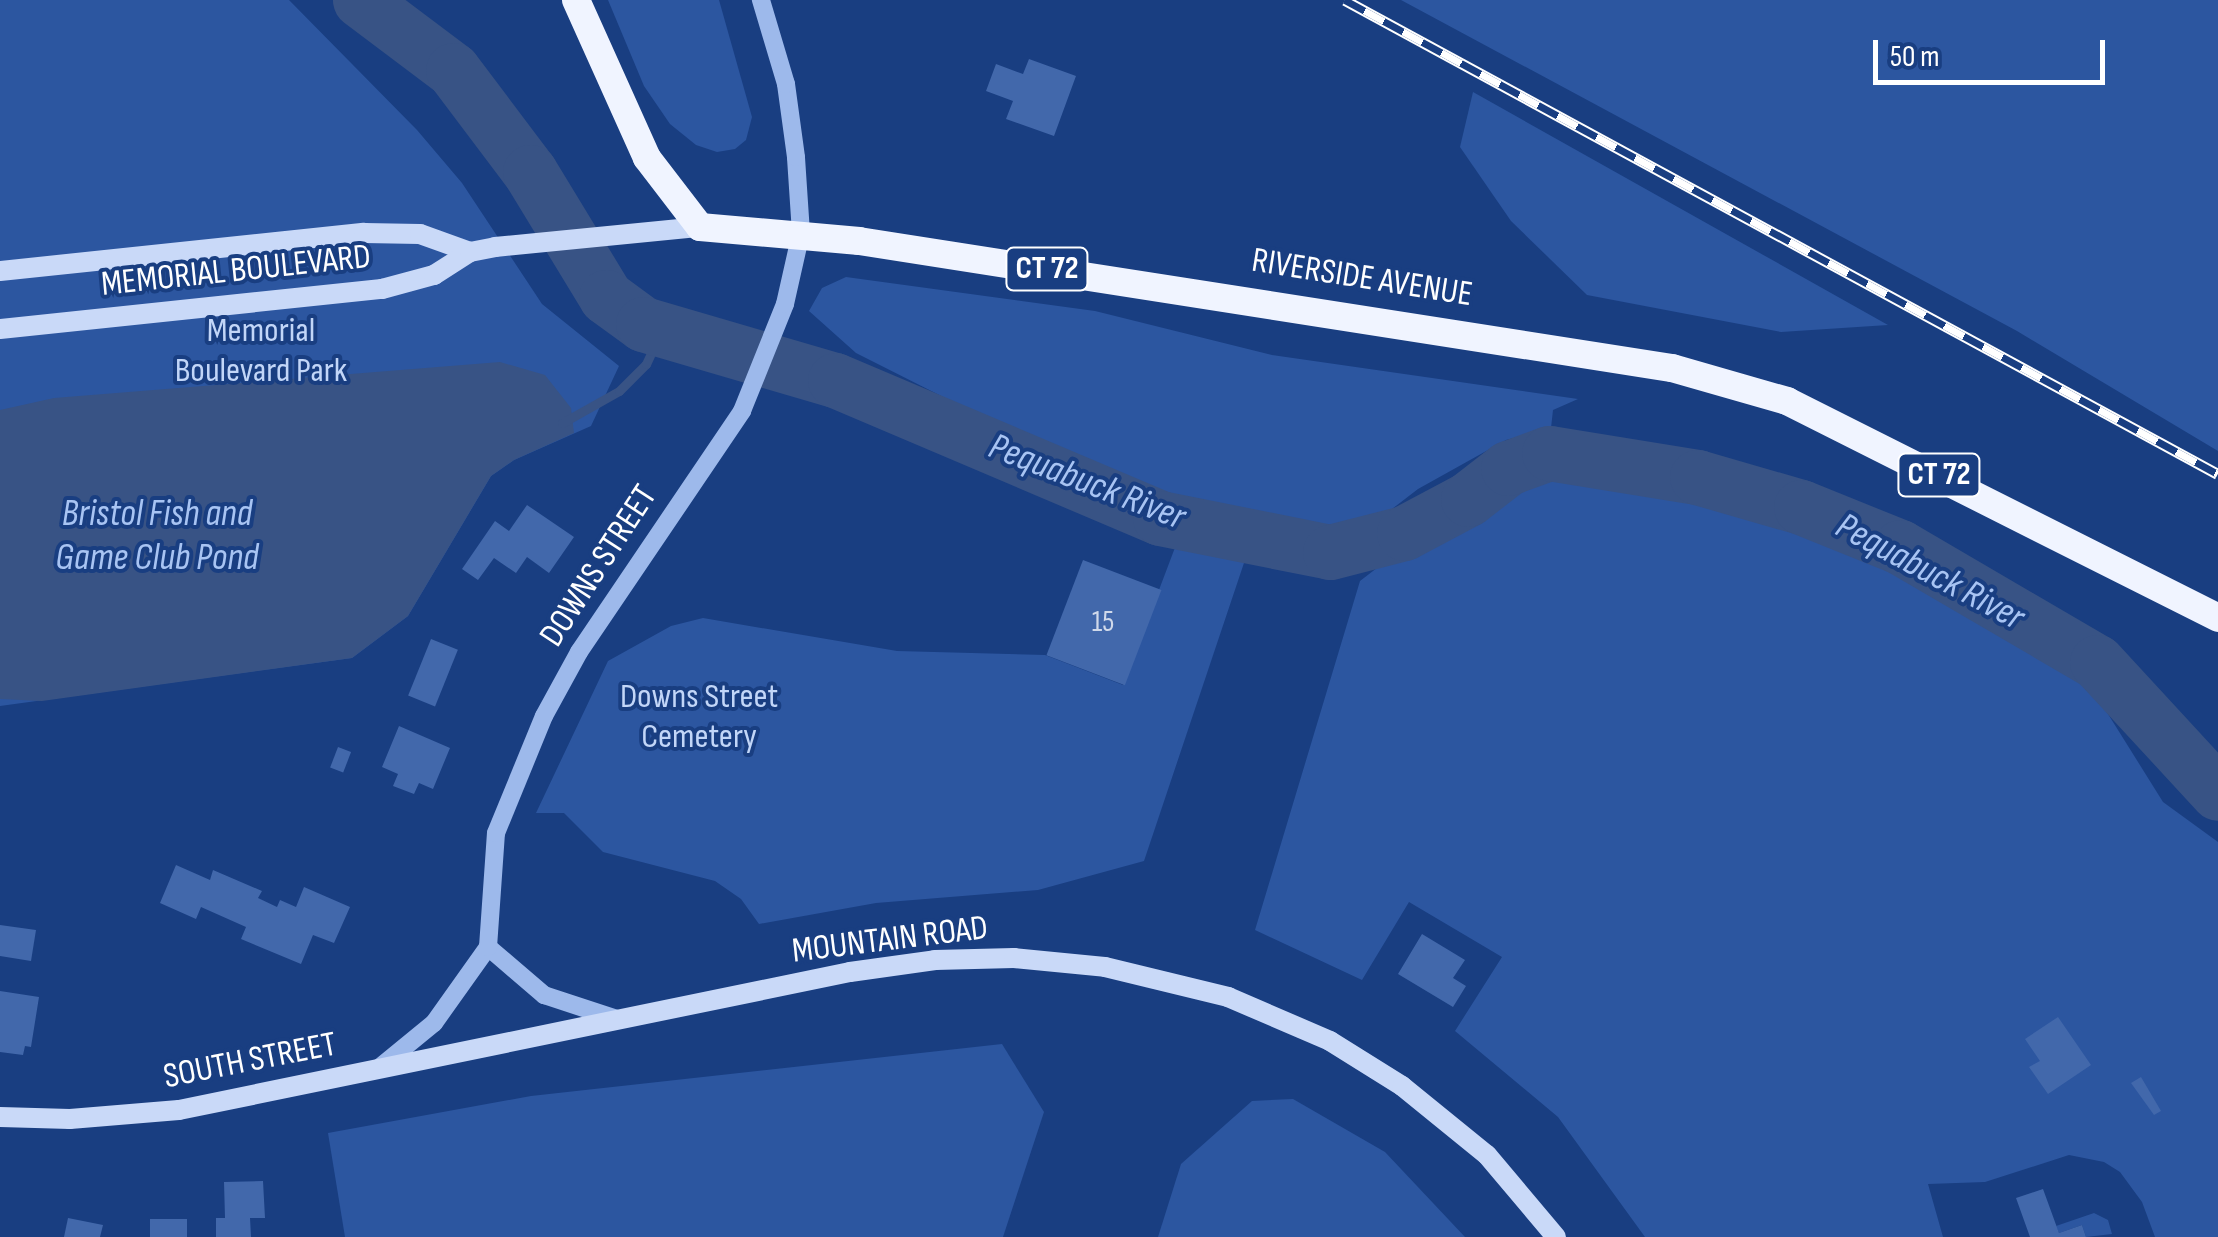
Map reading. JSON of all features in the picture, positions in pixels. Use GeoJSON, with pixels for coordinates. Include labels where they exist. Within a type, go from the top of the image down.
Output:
{"type":"FeatureCollection","features":[{"type":"Feature","properties":{"kind":"highway"},"geometry":{"type":"LineString","coordinates":[[576,0],[606,77],[647,158],[700,227]]}},
{"type":"Feature","properties":{"kind":"highway","name":"RIVERSIDE AVENUE"},"geometry":{"type":"LineString","coordinates":[[700,227],[801,233],[1458,331],[1672,368],[1787,401],[2218,618]]}},
{"type":"Feature","properties":{"kind":"main road","name":"MEMORIAL BOULEVARD"},"geometry":{"type":"LineString","coordinates":[[0,329],[382,289],[434,275],[470,252],[495,247],[700,227]]}},
{"type":"Feature","properties":{"kind":"main road","name":"MEMORIAL BOULEVARD"},"geometry":{"type":"LineString","coordinates":[[0,271],[364,233],[420,234],[470,252]]}},
{"type":"Feature","properties":{"kind":"main road","name":"MOUNTAIN ROAD"},"geometry":{"type":"LineString","coordinates":[[510,1042],[934,960],[1014,958],[1105,967],[1228,997],[1330,1041],[1402,1086],[1488,1155],[1556,1237]]}},
{"type":"Feature","properties":{"kind":"main road","name":"SOUTH STREET"},"geometry":{"type":"LineString","coordinates":[[0,1117],[70,1119],[179,1110],[510,1042]]}},
{"type":"Feature","properties":{"kind":"street","name":"DOWNS STREET"},"geometry":{"type":"LineString","coordinates":[[488,947],[496,833],[544,716],[580,652],[742,411],[783,308],[801,233],[786,84],[762,0]]}},
{"type":"Feature","properties":{"kind":"street"},"geometry":{"type":"LineString","coordinates":[[377,1070],[434,1024],[488,947],[544,995],[618,1019]]}},
{"type":"Feature","properties":{"kind":"green space","name":"Memorial Boulevard Park"},"geometry":{"type":"Polygon","coordinates":[[[0,0],[289,0],[417,130],[462,183],[542,304],[619,366],[591,426],[514,460],[491,476],[408,616],[352,658],[0,706],[0,0]]]}},
{"type":"Feature","properties":{"kind":"green space"},"geometry":{"type":"Polygon","coordinates":[[[608,0],[719,0],[752,117],[746,140],[735,149],[717,152],[696,145],[670,124],[644,86],[608,0]]]}},
{"type":"Feature","properties":{"kind":"green space"},"geometry":{"type":"Polygon","coordinates":[[[1401,0],[2218,0],[2218,451],[2017,331],[1401,0]]]}},
{"type":"Feature","properties":{"kind":"green space"},"geometry":{"type":"Polygon","coordinates":[[[1473,92],[1888,325],[1781,332],[1587,295],[1511,221],[1460,147],[1473,92]]]}},
{"type":"Feature","properties":{"kind":"green space"},"geometry":{"type":"Polygon","coordinates":[[[846,277],[1095,311],[1272,355],[1578,399],[1553,410],[1551,428],[1506,440],[1418,489],[1392,509],[1356,522],[1311,527],[1227,517],[1165,503],[1054,453],[856,353],[809,311],[822,288],[846,277]]]}},
{"type":"Feature","properties":{"kind":"green space"},"geometry":{"type":"Polygon","coordinates":[[[1579,471],[1702,493],[1893,567],[2083,674],[2163,802],[2218,842],[2218,1237],[2155,1237],[2142,1202],[2120,1172],[2104,1162],[2069,1155],[1985,1182],[1928,1184],[1943,1237],[1645,1237],[1558,1117],[1455,1031],[1502,957],[1409,902],[1362,980],[1255,930],[1360,581],[1386,561],[1445,535],[1530,483],[1579,471]]]}},
{"type":"Feature","properties":{"kind":"green space","name":"Downs Street Cemetery"},"geometry":{"type":"Polygon","coordinates":[[[1179,537],[1247,554],[1144,861],[1038,890],[876,903],[759,924],[741,899],[715,881],[603,852],[564,813],[536,813],[608,661],[671,626],[703,618],[897,651],[1045,655],[1123,685],[1179,537]]]}},
{"type":"Feature","properties":{"kind":"green space"},"geometry":{"type":"Polygon","coordinates":[[[1002,1044],[1044,1112],[1003,1237],[345,1237],[328,1133],[531,1096],[1002,1044]]]}},
{"type":"Feature","properties":{"kind":"green space"},"geometry":{"type":"Polygon","coordinates":[[[1293,1099],[1385,1152],[1465,1237],[1158,1237],[1181,1164],[1252,1101],[1293,1099]]]}},
{"type":"Feature","properties":{"kind":"green space"},"geometry":{"type":"Polygon","coordinates":[[[2094,1213],[2108,1220],[2112,1234],[2086,1237],[2082,1225],[2059,1233],[2056,1226],[2094,1213]]]}},
{"type":"Feature","properties":{"kind":"water","name":"Bristol Fish and Game Club Pond"},"geometry":{"type":"Polygon","coordinates":[[[500,362],[545,375],[571,408],[574,433],[514,460],[491,476],[408,616],[352,658],[42,701],[0,699],[0,410],[54,398],[500,362]]]}},
{"type":"Feature","properties":{"kind":"building"},"geometry":{"type":"Polygon","coordinates":[[[1029,59],[1076,76],[1054,136],[1006,119],[1013,101],[986,91],[996,64],[1023,74],[1029,59]]]}},
{"type":"Feature","properties":{"kind":"building"},"geometry":{"type":"Polygon","coordinates":[[[527,505],[574,537],[549,573],[527,557],[516,573],[494,558],[478,580],[462,569],[495,521],[509,531],[527,505]]]}},
{"type":"Feature","properties":{"kind":"building"},"geometry":{"type":"Polygon","coordinates":[[[1083,560],[1161,590],[1125,685],[1046,655],[1083,560]]]}},
{"type":"Feature","properties":{"kind":"building"},"geometry":{"type":"Polygon","coordinates":[[[431,639],[458,650],[435,706],[408,696],[431,639]]]}},
{"type":"Feature","properties":{"kind":"building"},"geometry":{"type":"Polygon","coordinates":[[[399,726],[450,748],[433,789],[419,783],[414,794],[393,786],[398,774],[382,767],[399,726]]]}},
{"type":"Feature","properties":{"kind":"building"},"geometry":{"type":"Polygon","coordinates":[[[338,747],[351,752],[343,773],[330,768],[338,747]]]}},
{"type":"Feature","properties":{"kind":"building"},"geometry":{"type":"Polygon","coordinates":[[[176,865],[210,880],[213,870],[262,891],[258,898],[277,907],[280,900],[296,907],[304,887],[350,907],[334,943],[313,935],[301,964],[241,939],[246,927],[201,907],[196,919],[160,903],[176,865]]]}},
{"type":"Feature","properties":{"kind":"building"},"geometry":{"type":"Polygon","coordinates":[[[0,925],[36,930],[31,961],[0,956],[0,925]]]}},
{"type":"Feature","properties":{"kind":"building"},"geometry":{"type":"Polygon","coordinates":[[[1422,934],[1465,960],[1453,978],[1466,986],[1453,1007],[1398,974],[1422,934]]]}},
{"type":"Feature","properties":{"kind":"building"},"geometry":{"type":"Polygon","coordinates":[[[0,991],[39,997],[31,1047],[25,1046],[23,1055],[0,1052],[0,991]]]}},
{"type":"Feature","properties":{"kind":"building"},"geometry":{"type":"Polygon","coordinates":[[[2058,1017],[2091,1065],[2048,1094],[2029,1067],[2040,1061],[2025,1039],[2058,1017]]]}},
{"type":"Feature","properties":{"kind":"building"},"geometry":{"type":"Polygon","coordinates":[[[2141,1077],[2161,1111],[2154,1115],[2131,1083],[2141,1077]]]}},
{"type":"Feature","properties":{"kind":"building"},"geometry":{"type":"Polygon","coordinates":[[[263,1181],[265,1218],[250,1218],[251,1237],[216,1237],[216,1218],[225,1218],[224,1182],[263,1181]]]}},
{"type":"Feature","properties":{"kind":"building"},"geometry":{"type":"Polygon","coordinates":[[[2043,1189],[2059,1233],[2082,1225],[2086,1237],[2030,1237],[2016,1198],[2043,1189]]]}},
{"type":"Feature","properties":{"kind":"building"},"geometry":{"type":"Polygon","coordinates":[[[68,1218],[103,1225],[100,1237],[64,1237],[68,1218]]]}},
{"type":"Feature","properties":{"kind":"building"},"geometry":{"type":"Polygon","coordinates":[[[150,1219],[187,1219],[187,1237],[150,1237],[150,1219]]]}},
{"type":"Feature","properties":{"kind":"waterway","name":"Pequabuck River"},"geometry":{"type":"LineString","coordinates":[[360,0],[453,70],[530,172],[606,297],[643,324],[835,380],[1160,518],[1330,552],[1404,533],[1468,499],[1508,468],[1549,453],[1697,477],[1801,507],[1900,547],[2097,662],[2218,793]]}},
{"type":"Feature","properties":{"kind":"waterway"},"geometry":{"type":"LineString","coordinates":[[562,423],[619,391],[646,364],[662,330]]}},
{"type":"Feature","properties":{"kind":"railway"},"geometry":{"type":"LineString","coordinates":[[1345,0],[2218,474]]}}]}
